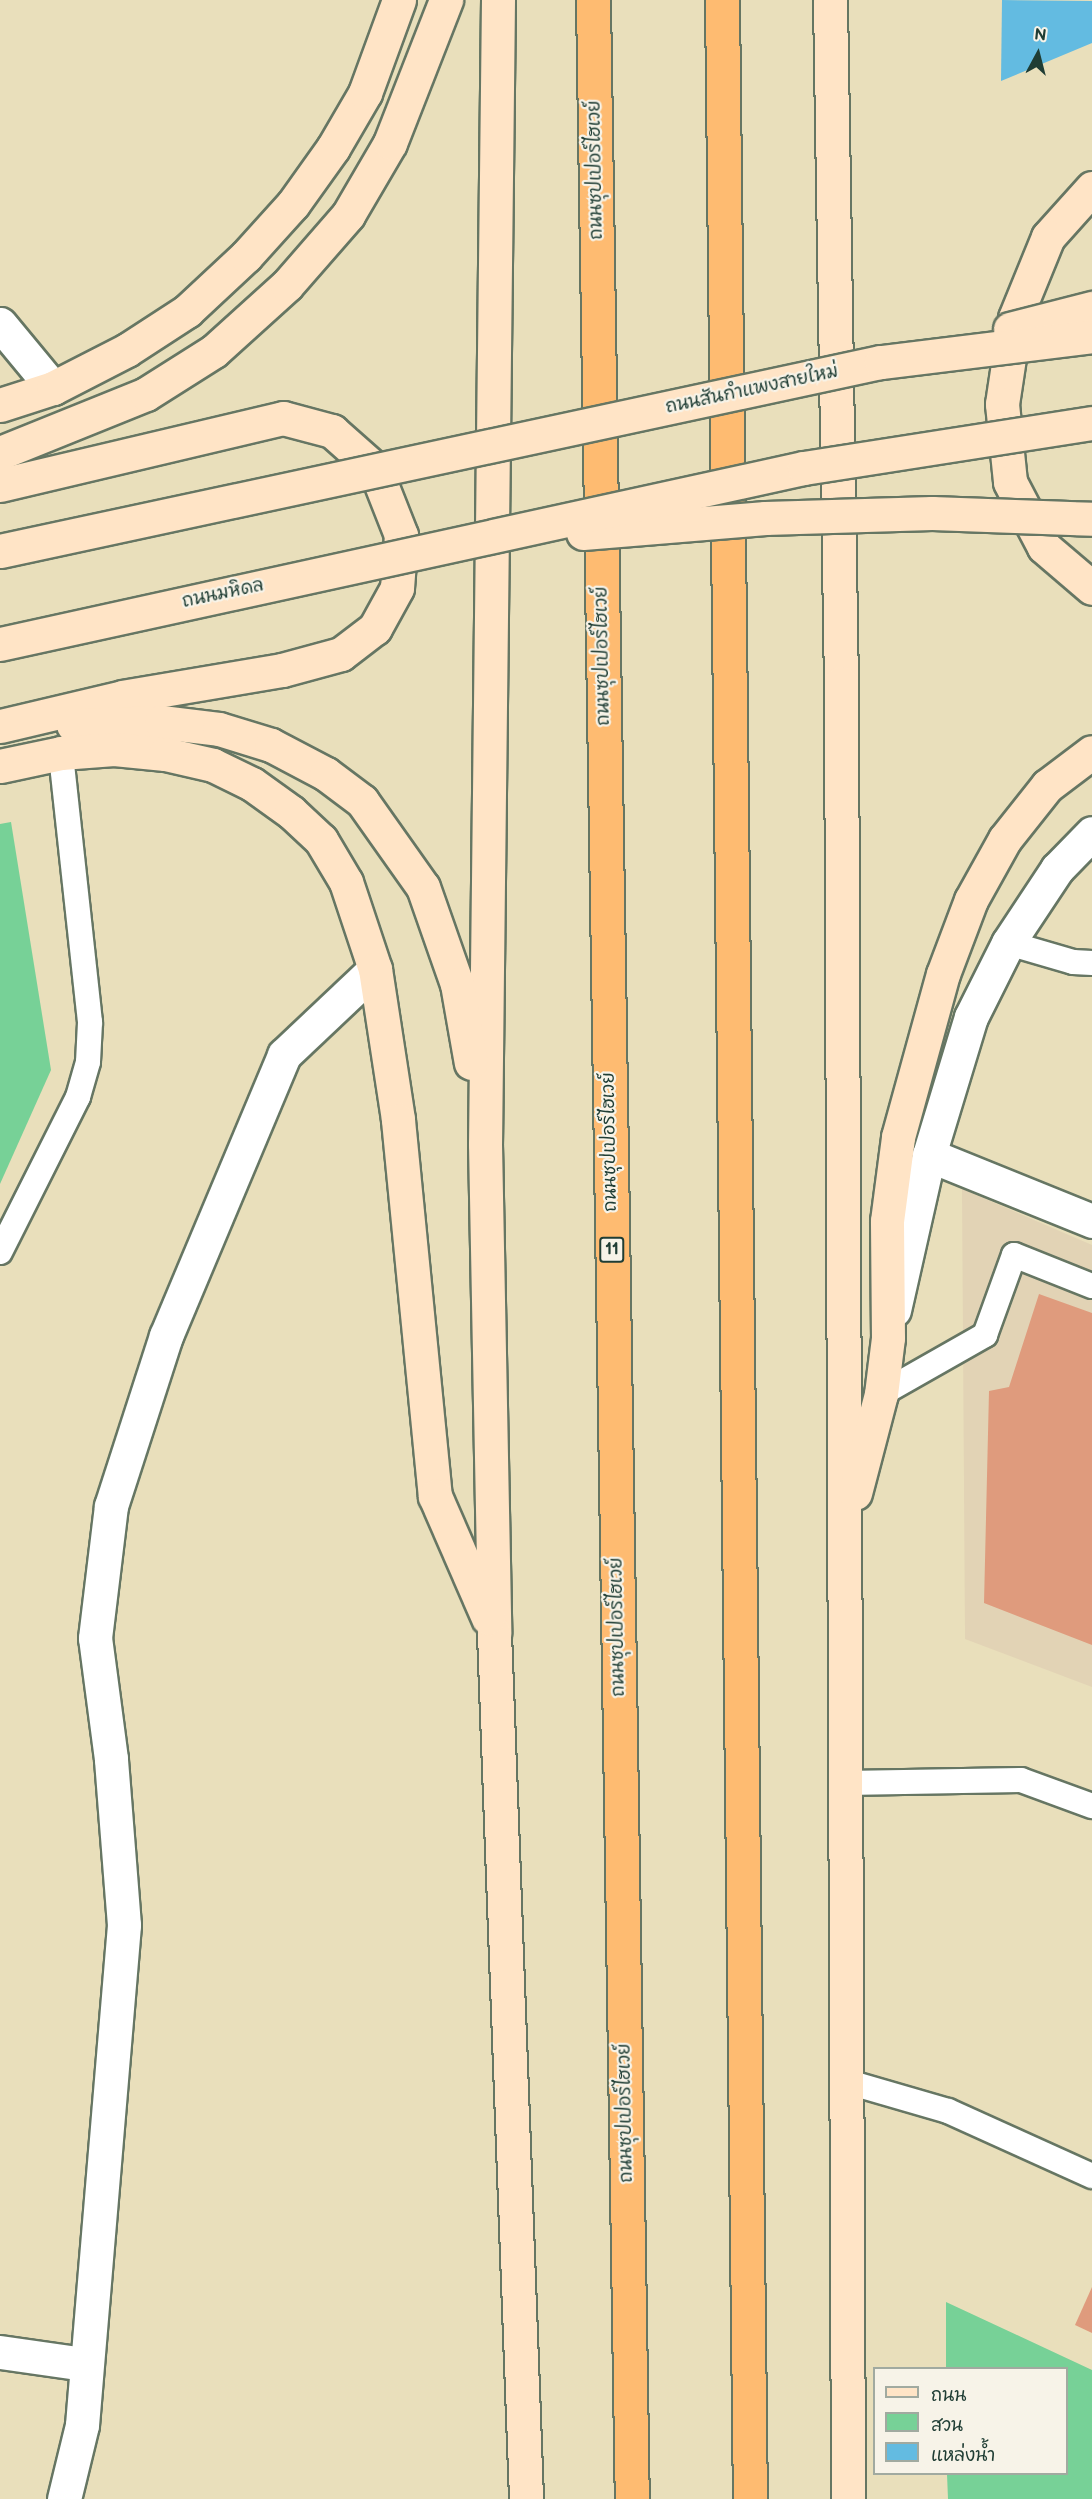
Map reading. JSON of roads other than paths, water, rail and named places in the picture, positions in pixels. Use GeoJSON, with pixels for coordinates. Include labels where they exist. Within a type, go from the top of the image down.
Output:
{"type":"FeatureCollection","features":[{"type":"Feature","properties":{"kind":"highway","name":"ถนนซุปเปอร์ไฮเวย์"},"geometry":{"type":"LineString","coordinates":[[593,0],[632,2499]]}},
{"type":"Feature","properties":{"kind":"highway"},"geometry":{"type":"LineString","coordinates":[[722,0],[750,2499]]}},
{"type":"Feature","properties":{"kind":"main road"},"geometry":{"type":"LineString","coordinates":[[0,405],[53,388],[127,350],[187,310],[246,256],[293,204],[364,93],[399,0]]}},
{"type":"Feature","properties":{"kind":"main road"},"geometry":{"type":"LineString","coordinates":[[0,453],[146,394],[214,351],[286,285],[348,215],[390,143],[446,0]]}},
{"type":"Feature","properties":{"kind":"main road"},"geometry":{"type":"LineString","coordinates":[[498,0],[485,1144],[495,1633],[526,2499]]}},
{"type":"Feature","properties":{"kind":"main road"},"geometry":{"type":"LineString","coordinates":[[830,0],[841,683],[848,2499]]}},
{"type":"Feature","properties":{"kind":"main road"},"geometry":{"type":"LineString","coordinates":[[832,200],[852,0]]}},
{"type":"Feature","properties":{"kind":"main road"},"geometry":{"type":"LineString","coordinates":[[1092,188],[1048,237],[1015,318],[1002,404],[1010,482],[1044,547],[1092,588]]}},
{"type":"Feature","properties":{"kind":"main road"},"geometry":{"type":"LineString","coordinates":[[881,362],[1092,308]]}},
{"type":"Feature","properties":{"kind":"main road","name":"ถนนสันกำแพงสายใหม่"},"geometry":{"type":"LineString","coordinates":[[0,551],[415,464],[881,362],[1092,336]]}},
{"type":"Feature","properties":{"kind":"main road"},"geometry":{"type":"LineString","coordinates":[[0,484],[284,418],[332,431],[375,469],[400,534],[397,588],[375,627],[341,654],[282,670],[123,697],[0,726]]}},
{"type":"Feature","properties":{"kind":"main road"},"geometry":{"type":"LineString","coordinates":[[447,545],[804,468],[1092,423]]}},
{"type":"Feature","properties":{"kind":"main road"},"geometry":{"type":"LineString","coordinates":[[447,545],[765,518],[932,513],[1092,519]]}},
{"type":"Feature","properties":{"kind":"main road","name":"ถนนมหิดล"},"geometry":{"type":"LineString","coordinates":[[0,644],[447,545]]}},
{"type":"Feature","properties":{"kind":"main road"},"geometry":{"type":"LineString","coordinates":[[0,734],[102,722],[219,729],[271,745],[326,774],[362,801],[423,887],[443,935],[458,984],[485,1144]]}},
{"type":"Feature","properties":{"kind":"main road"},"geometry":{"type":"LineString","coordinates":[[0,766],[61,753],[114,749],[165,754],[213,765],[252,784],[321,840],[346,882],[375,969],[398,1120],[435,1496],[495,1633]]}},
{"type":"Feature","properties":{"kind":"main road"},"geometry":{"type":"LineString","coordinates":[[843,1535],[881,1394],[888,1338],[887,1221],[898,1137],[943,974],[971,900],[1005,839],[1047,786],[1092,752]]}},
{"type":"Feature","properties":{"kind":"street"},"geometry":{"type":"LineString","coordinates":[[0,324],[53,388]]}},
{"type":"Feature","properties":{"kind":"street"},"geometry":{"type":"LineString","coordinates":[[888,1338],[929,1155],[971,1017],[1008,943],[1057,868],[1092,832]]}},
{"type":"Feature","properties":{"kind":"street"},"geometry":{"type":"LineString","coordinates":[[64,2499],[82,2425],[84,2364],[105,2166],[124,1924],[111,1759],[95,1638],[111,1506],[165,1336],[284,1055],[375,969]]}},
{"type":"Feature","properties":{"kind":"street"},"geometry":{"type":"LineString","coordinates":[[929,1155],[1092,1221]]}},
{"type":"Feature","properties":{"kind":"street"},"geometry":{"type":"LineString","coordinates":[[0,2352],[84,2364]]}},
{"type":"Feature","properties":{"kind":"lane"},"geometry":{"type":"LineString","coordinates":[[0,1252],[78,1097],[88,1062],[90,1022],[61,753]]}},
{"type":"Feature","properties":{"kind":"lane"},"geometry":{"type":"LineString","coordinates":[[1008,943],[1073,963],[1092,963]]}},
{"type":"Feature","properties":{"kind":"lane"},"geometry":{"type":"LineString","coordinates":[[881,1394],[985,1335],[1014,1255],[1092,1286]]}},
{"type":"Feature","properties":{"kind":"lane"},"geometry":{"type":"LineString","coordinates":[[845,1783],[1021,1780],[1092,1806]]}},
{"type":"Feature","properties":{"kind":"lane"},"geometry":{"type":"LineString","coordinates":[[845,2081],[948,2111],[1092,2176]]}},
{"type":"Feature","properties":{"kind":"water"},"geometry":{"type":"Polygon","coordinates":[[[1002,0],[1092,1],[1092,43],[1001,81],[1002,0]]]}}]}
